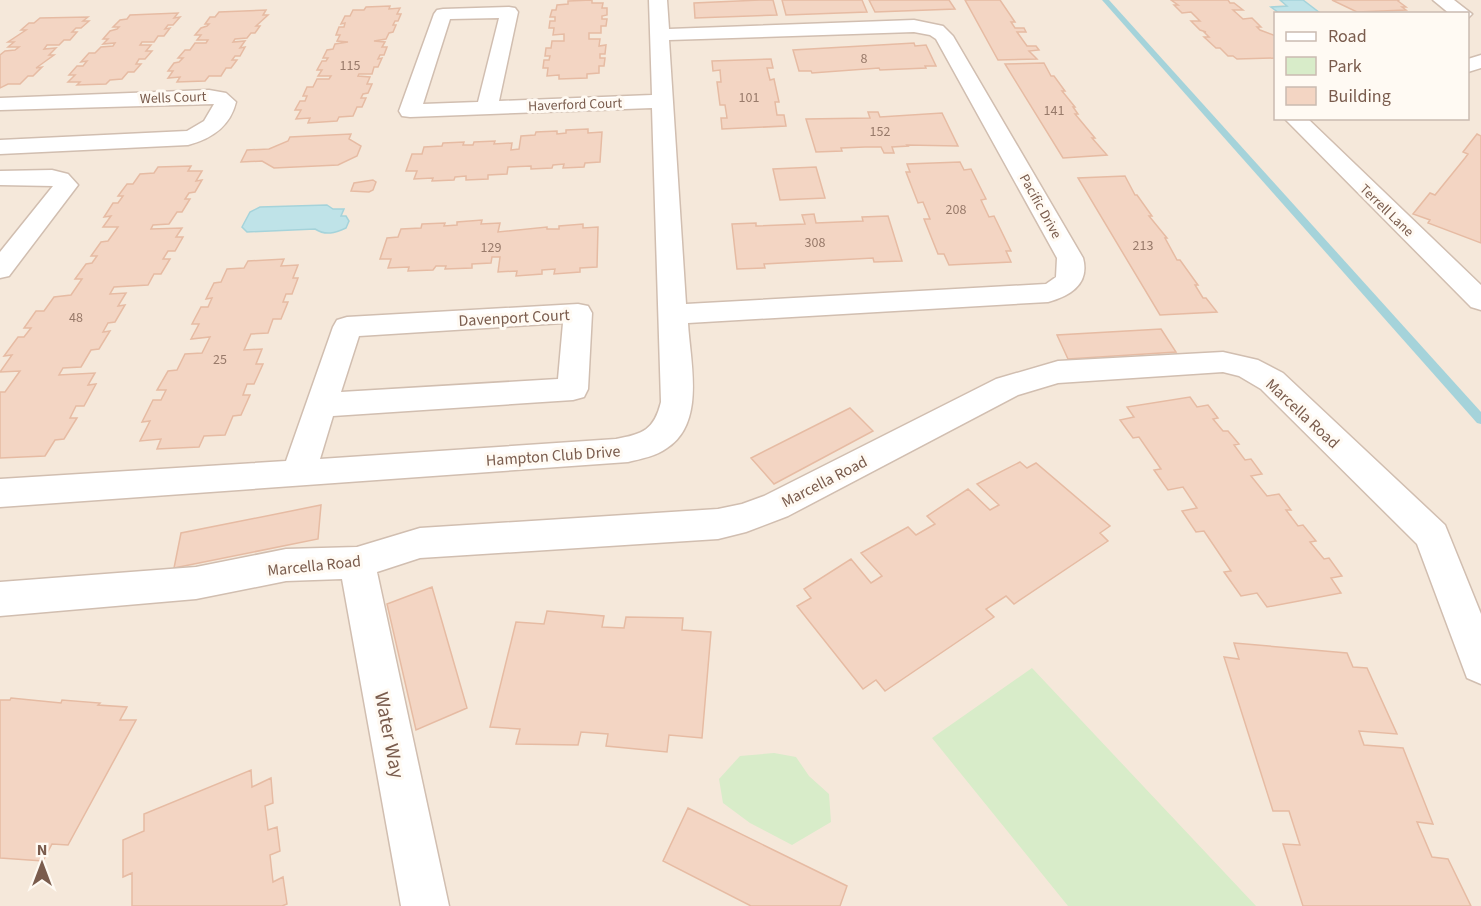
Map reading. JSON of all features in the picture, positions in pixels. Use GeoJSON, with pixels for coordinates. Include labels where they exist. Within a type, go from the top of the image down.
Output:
{"type":"FeatureCollection","features":[{"type":"Feature","properties":{"kind":"street","name":"Hampton Club Drive"},"geometry":{"type":"LineString","coordinates":[[0,493],[616,452],[637,448],[664,435],[675,415],[677,402],[658,0]]}},
{"type":"Feature","properties":{"kind":"street"},"geometry":{"type":"LineString","coordinates":[[1442,0],[1459,12]]}},
{"type":"Feature","properties":{"kind":"street","name":"Haverford Court"},"geometry":{"type":"LineString","coordinates":[[487,107],[509,12],[443,14],[410,111],[663,101]]}},
{"type":"Feature","properties":{"kind":"street","name":"Pacific Drive"},"geometry":{"type":"LineString","coordinates":[[660,35],[914,26],[936,30],[944,36],[972,84],[1070,258],[1072,268],[1066,285],[1062,289],[1048,293],[674,314]]}},
{"type":"Feature","properties":{"kind":"street","name":"Wells Court"},"geometry":{"type":"LineString","coordinates":[[0,104],[209,96],[219,97],[225,102],[222,112],[210,127],[196,136],[9,147],[0,165]]}},
{"type":"Feature","properties":{"kind":"street","name":"Terrell Lane"},"geometry":{"type":"LineString","coordinates":[[1296,120],[1481,301]]}},
{"type":"Feature","properties":{"kind":"street"},"geometry":{"type":"LineString","coordinates":[[0,178],[52,177],[60,178],[66,185],[0,270]]}},
{"type":"Feature","properties":{"kind":"street","name":"Davenport Court"},"geometry":{"type":"LineString","coordinates":[[298,474],[321,405],[347,327],[578,313],[573,389],[321,405]]}},
{"type":"Feature","properties":{"kind":"street","name":"Marcella Road"},"geometry":{"type":"LineString","coordinates":[[0,598],[196,583],[286,565],[357,563],[420,543],[718,524],[746,518],[776,506],[1007,387],[1058,372],[1222,362],[1246,367],[1272,381],[1432,536],[1481,665]]}},
{"type":"Feature","properties":{"kind":"street","name":"Water Way"},"geometry":{"type":"LineString","coordinates":[[357,563],[425,906]]}},
{"type":"Feature","properties":{"kind":"shaded area"},"geometry":{"type":"Polygon","coordinates":[[[0,0],[1481,0],[1481,906],[0,906],[0,0]]]}},
{"type":"Feature","properties":{"kind":"green space"},"geometry":{"type":"Polygon","coordinates":[[[1032,668],[1256,906],[1068,906],[932,738],[1032,668]]]}},
{"type":"Feature","properties":{"kind":"green space"},"geometry":{"type":"Polygon","coordinates":[[[774,753],[796,757],[809,776],[829,794],[831,822],[792,845],[750,823],[723,803],[719,779],[740,756],[774,753]]]}},
{"type":"Feature","properties":{"kind":"water"},"geometry":{"type":"Polygon","coordinates":[[[1280,0],[1303,0],[1319,12],[1278,12],[1271,7],[1287,6],[1280,0]]]}},
{"type":"Feature","properties":{"kind":"water"},"geometry":{"type":"Polygon","coordinates":[[[327,205],[333,209],[344,209],[341,216],[346,216],[349,221],[346,228],[327,233],[315,229],[247,232],[242,227],[250,212],[260,207],[327,205]]]}},
{"type":"Feature","properties":{"kind":"building"},"geometry":{"type":"Polygon","coordinates":[[[592,0],[592,3],[603,3],[602,8],[607,8],[607,15],[602,16],[602,19],[607,19],[606,26],[601,26],[601,33],[589,33],[589,39],[600,39],[599,46],[606,45],[605,54],[600,54],[600,58],[605,58],[604,66],[599,66],[599,73],[587,74],[587,78],[559,79],[559,75],[547,76],[548,68],[543,68],[544,60],[549,60],[550,56],[545,56],[546,48],[551,48],[552,41],[564,41],[564,34],[553,35],[554,28],[549,28],[550,21],[555,21],[555,17],[550,17],[552,10],[556,10],[557,5],[568,4],[568,1],[592,0]]]}},
{"type":"Feature","properties":{"kind":"building"},"geometry":{"type":"Polygon","coordinates":[[[773,0],[777,15],[695,18],[694,3],[773,0]]]}},
{"type":"Feature","properties":{"kind":"building"},"geometry":{"type":"Polygon","coordinates":[[[782,0],[862,0],[867,12],[786,15],[782,0]]]}},
{"type":"Feature","properties":{"kind":"building"},"geometry":{"type":"Polygon","coordinates":[[[869,0],[949,0],[955,9],[875,12],[869,0]]]}},
{"type":"Feature","properties":{"kind":"building"},"geometry":{"type":"Polygon","coordinates":[[[965,0],[1000,0],[1015,22],[1011,22],[1015,28],[1024,28],[1026,32],[1017,32],[1027,46],[1036,46],[1039,50],[1029,51],[1037,59],[998,60],[965,0]]]}},
{"type":"Feature","properties":{"kind":"building"},"geometry":{"type":"Polygon","coordinates":[[[1171,0],[1228,0],[1234,3],[1243,10],[1233,10],[1243,19],[1252,18],[1261,27],[1257,27],[1260,30],[1274,35],[1274,58],[1237,59],[1228,56],[1204,37],[1209,37],[1191,21],[1200,21],[1191,12],[1182,13],[1174,5],[1178,5],[1171,0]]]}},
{"type":"Feature","properties":{"kind":"building"},"geometry":{"type":"Polygon","coordinates":[[[1332,0],[1399,0],[1406,10],[1357,12],[1332,0]]]}},
{"type":"Feature","properties":{"kind":"building"},"geometry":{"type":"Polygon","coordinates":[[[390,6],[389,9],[400,8],[397,14],[401,14],[393,25],[396,25],[393,32],[389,33],[386,39],[374,41],[385,42],[382,47],[387,47],[384,55],[380,55],[378,59],[382,58],[378,67],[374,67],[372,74],[359,74],[358,76],[370,77],[367,84],[372,84],[368,93],[363,94],[361,98],[366,98],[362,107],[357,107],[353,116],[339,117],[337,121],[308,123],[310,118],[296,119],[301,110],[295,110],[300,101],[305,101],[307,96],[303,96],[307,87],[313,87],[317,79],[329,79],[331,76],[318,76],[322,70],[317,70],[322,61],[328,58],[323,58],[327,50],[333,49],[335,44],[348,42],[337,41],[340,35],[336,35],[339,27],[344,27],[345,23],[341,24],[345,16],[350,16],[353,10],[364,10],[366,7],[390,6]]]}},
{"type":"Feature","properties":{"kind":"building"},"geometry":{"type":"Polygon","coordinates":[[[266,10],[263,15],[268,15],[256,26],[260,26],[255,33],[251,33],[247,38],[235,39],[233,42],[245,41],[240,48],[245,47],[240,56],[235,56],[232,60],[237,60],[231,68],[226,68],[221,76],[209,76],[205,81],[177,82],[180,77],[168,78],[173,71],[168,71],[174,63],[183,58],[178,58],[185,50],[190,50],[195,43],[206,43],[208,40],[197,40],[201,35],[195,35],[209,24],[205,24],[210,17],[215,17],[219,12],[266,10]]]}},
{"type":"Feature","properties":{"kind":"building"},"geometry":{"type":"Polygon","coordinates":[[[178,13],[174,18],[180,17],[173,25],[168,25],[165,29],[170,28],[164,36],[158,36],[154,42],[142,42],[140,45],[151,45],[146,51],[152,51],[145,59],[139,59],[136,64],[141,64],[134,72],[128,72],[122,79],[110,80],[106,84],[77,85],[80,82],[68,82],[75,75],[69,75],[77,66],[83,66],[87,61],[81,62],[89,53],[95,53],[101,47],[113,46],[115,43],[103,44],[108,39],[103,39],[110,31],[119,27],[113,27],[120,20],[127,19],[130,15],[178,13]]]}},
{"type":"Feature","properties":{"kind":"building"},"geometry":{"type":"Polygon","coordinates":[[[88,17],[83,21],[89,21],[72,32],[77,32],[70,40],[64,40],[59,45],[47,45],[44,49],[56,48],[49,55],[54,55],[36,68],[42,67],[33,76],[28,76],[20,84],[8,84],[0,88],[0,55],[19,47],[8,47],[14,42],[8,42],[26,30],[21,30],[29,23],[34,23],[40,18],[88,17]]]}},
{"type":"Feature","properties":{"kind":"building"},"geometry":{"type":"Polygon","coordinates":[[[914,43],[915,46],[926,45],[936,66],[812,73],[811,71],[799,71],[793,50],[914,43]]]}},
{"type":"Feature","properties":{"kind":"building"},"geometry":{"type":"Polygon","coordinates":[[[771,59],[773,68],[767,68],[770,80],[774,79],[779,102],[775,102],[777,115],[784,115],[786,126],[722,129],[721,118],[727,118],[725,105],[720,105],[717,82],[721,82],[720,70],[713,71],[712,61],[771,59]]]}},
{"type":"Feature","properties":{"kind":"building"},"geometry":{"type":"Polygon","coordinates":[[[1044,63],[1075,107],[1073,107],[1078,114],[1075,114],[1107,155],[1063,158],[1005,64],[1044,63]]]}},
{"type":"Feature","properties":{"kind":"building"},"geometry":{"type":"Polygon","coordinates":[[[868,112],[878,112],[880,117],[942,113],[958,146],[907,145],[892,147],[894,153],[884,153],[881,147],[841,148],[842,151],[816,152],[806,119],[870,118],[868,112]]]}},
{"type":"Feature","properties":{"kind":"building"},"geometry":{"type":"Polygon","coordinates":[[[588,129],[588,133],[602,132],[600,162],[585,163],[584,167],[563,168],[564,164],[553,165],[552,168],[508,167],[507,174],[488,175],[488,179],[466,180],[466,176],[455,177],[454,180],[432,181],[433,178],[414,179],[417,171],[406,171],[412,154],[422,154],[424,147],[442,146],[443,143],[464,142],[463,145],[473,145],[474,142],[495,141],[494,144],[512,143],[511,150],[519,149],[521,136],[535,135],[536,132],[557,131],[557,134],[566,133],[566,130],[588,129]]]}},
{"type":"Feature","properties":{"kind":"building"},"geometry":{"type":"Polygon","coordinates":[[[351,134],[349,139],[361,146],[357,156],[338,165],[274,168],[262,161],[241,162],[247,150],[269,149],[288,141],[290,137],[351,134]]]}},
{"type":"Feature","properties":{"kind":"building"},"geometry":{"type":"Polygon","coordinates":[[[1477,134],[1481,136],[1481,243],[1428,223],[1430,220],[1413,214],[1430,193],[1435,195],[1465,158],[1468,154],[1463,152],[1477,134]]]}},
{"type":"Feature","properties":{"kind":"building"},"geometry":{"type":"Polygon","coordinates":[[[960,162],[964,170],[971,169],[986,199],[981,200],[989,217],[994,216],[1011,251],[1006,251],[1011,262],[949,265],[944,254],[938,254],[924,219],[930,219],[923,202],[918,203],[906,172],[910,172],[907,164],[960,162]]]}},
{"type":"Feature","properties":{"kind":"building"},"geometry":{"type":"Polygon","coordinates":[[[191,166],[188,171],[202,171],[196,181],[202,180],[195,192],[189,193],[185,199],[190,199],[182,212],[177,212],[169,224],[153,225],[151,229],[182,228],[176,237],[183,237],[175,251],[168,251],[163,259],[170,259],[161,274],[154,274],[148,285],[114,287],[110,294],[126,293],[118,306],[125,305],[115,322],[108,323],[103,332],[110,331],[99,349],[91,350],[81,367],[63,368],[59,375],[95,373],[88,385],[96,384],[84,406],[76,406],[70,418],[77,418],[64,439],[55,440],[45,456],[0,458],[0,392],[5,392],[20,371],[0,372],[12,355],[4,356],[18,337],[24,337],[31,328],[24,328],[36,311],[44,311],[54,297],[71,295],[82,279],[75,279],[86,264],[92,263],[97,256],[91,256],[101,242],[108,241],[118,227],[103,227],[111,216],[104,217],[113,203],[118,203],[123,196],[118,196],[127,184],[133,184],[140,174],[154,173],[158,167],[191,166]]]}},
{"type":"Feature","properties":{"kind":"building"},"geometry":{"type":"Polygon","coordinates":[[[816,167],[825,198],[780,200],[773,169],[816,167]]]}},
{"type":"Feature","properties":{"kind":"building"},"geometry":{"type":"Polygon","coordinates":[[[1125,176],[1135,195],[1152,216],[1149,216],[1167,238],[1165,238],[1177,260],[1180,260],[1198,285],[1195,285],[1203,298],[1206,298],[1217,312],[1160,315],[1078,178],[1125,176]]]}},
{"type":"Feature","properties":{"kind":"building"},"geometry":{"type":"Polygon","coordinates":[[[373,180],[376,182],[373,190],[369,192],[351,191],[354,183],[373,180]]]}},
{"type":"Feature","properties":{"kind":"building"},"geometry":{"type":"Polygon","coordinates":[[[814,214],[816,223],[863,221],[862,217],[888,216],[902,261],[874,262],[873,258],[764,264],[765,268],[737,269],[732,224],[756,223],[756,226],[805,224],[802,215],[814,214]]]}},
{"type":"Feature","properties":{"kind":"building"},"geometry":{"type":"Polygon","coordinates":[[[482,220],[481,224],[500,223],[498,232],[547,227],[547,229],[559,229],[559,226],[583,224],[583,228],[598,227],[597,267],[580,268],[580,272],[554,274],[555,269],[542,270],[542,274],[516,276],[517,271],[498,272],[500,257],[492,257],[491,263],[472,264],[472,268],[445,269],[446,266],[436,266],[433,270],[408,271],[409,267],[388,268],[391,259],[380,259],[387,238],[398,237],[401,229],[421,228],[422,224],[445,223],[444,226],[457,225],[457,222],[482,220]]]}},
{"type":"Feature","properties":{"kind":"building"},"geometry":{"type":"Polygon","coordinates":[[[284,259],[281,266],[298,265],[293,278],[298,278],[292,294],[286,294],[283,302],[288,302],[281,319],[273,319],[268,333],[251,334],[244,350],[262,349],[256,364],[263,364],[254,384],[247,384],[243,395],[250,395],[241,415],[233,416],[225,435],[204,436],[199,447],[157,449],[161,439],[140,441],[150,421],[142,422],[153,400],[161,400],[166,390],[157,390],[168,371],[177,370],[185,354],[202,353],[210,337],[191,339],[199,324],[192,324],[201,307],[208,307],[212,298],[206,299],[214,283],[221,282],[227,269],[244,268],[248,261],[284,259]]]}},
{"type":"Feature","properties":{"kind":"building"},"geometry":{"type":"Polygon","coordinates":[[[1161,329],[1176,352],[1068,359],[1057,335],[1161,329]]]}},
{"type":"Feature","properties":{"kind":"building"},"geometry":{"type":"Polygon","coordinates":[[[1190,397],[1197,407],[1208,405],[1218,418],[1213,419],[1239,444],[1234,445],[1245,460],[1251,459],[1262,474],[1251,476],[1267,496],[1279,494],[1291,510],[1286,510],[1298,526],[1303,525],[1316,541],[1310,542],[1324,559],[1329,558],[1342,576],[1331,578],[1341,593],[1267,607],[1257,593],[1241,596],[1224,572],[1231,571],[1204,531],[1196,532],[1182,511],[1197,508],[1183,487],[1168,490],[1154,470],[1161,469],[1139,437],[1133,438],[1120,420],[1134,417],[1127,407],[1190,397]]]}},
{"type":"Feature","properties":{"kind":"building"},"geometry":{"type":"Polygon","coordinates":[[[850,408],[873,431],[774,484],[751,458],[850,408]]]}},
{"type":"Feature","properties":{"kind":"building"},"geometry":{"type":"Polygon","coordinates":[[[1020,462],[1027,468],[1036,463],[1110,526],[1100,533],[1108,541],[1014,604],[1006,596],[986,609],[994,617],[885,691],[876,680],[863,689],[797,606],[811,598],[804,589],[851,559],[871,583],[882,576],[861,553],[908,527],[916,535],[935,524],[927,516],[968,489],[990,510],[999,505],[977,484],[1020,462]]]}},
{"type":"Feature","properties":{"kind":"building"},"geometry":{"type":"Polygon","coordinates":[[[321,505],[318,539],[174,568],[181,533],[321,505]]]}},
{"type":"Feature","properties":{"kind":"building"},"geometry":{"type":"Polygon","coordinates":[[[432,587],[467,708],[416,730],[387,604],[432,587]]]}},
{"type":"Feature","properties":{"kind":"building"},"geometry":{"type":"Polygon","coordinates":[[[547,611],[604,616],[602,627],[624,628],[626,617],[683,618],[682,630],[711,632],[702,738],[669,735],[667,752],[606,746],[608,734],[581,732],[578,745],[516,744],[520,729],[490,727],[516,622],[544,624],[547,611]]]}},
{"type":"Feature","properties":{"kind":"building"},"geometry":{"type":"Polygon","coordinates":[[[1234,643],[1347,653],[1353,667],[1367,668],[1397,734],[1359,731],[1364,745],[1403,748],[1433,824],[1417,822],[1432,857],[1448,859],[1471,906],[1303,906],[1283,844],[1300,845],[1289,811],[1273,811],[1224,657],[1239,659],[1234,643]]]}},
{"type":"Feature","properties":{"kind":"building"},"geometry":{"type":"Polygon","coordinates":[[[11,698],[61,703],[62,700],[127,707],[120,720],[136,720],[68,845],[52,844],[43,861],[0,858],[0,700],[11,698]]]}},
{"type":"Feature","properties":{"kind":"building"},"geometry":{"type":"Polygon","coordinates":[[[251,770],[252,787],[271,778],[273,803],[265,806],[268,830],[277,827],[280,851],[270,855],[273,882],[283,877],[287,904],[282,906],[132,906],[132,873],[123,877],[123,840],[144,831],[144,814],[251,770]]]}},
{"type":"Feature","properties":{"kind":"building"},"geometry":{"type":"Polygon","coordinates":[[[688,808],[847,886],[840,906],[751,906],[663,861],[688,808]]]}},
{"type":"Feature","properties":{"kind":"waterway"},"geometry":{"type":"LineString","coordinates":[[1105,0],[1481,420]]}}]}
